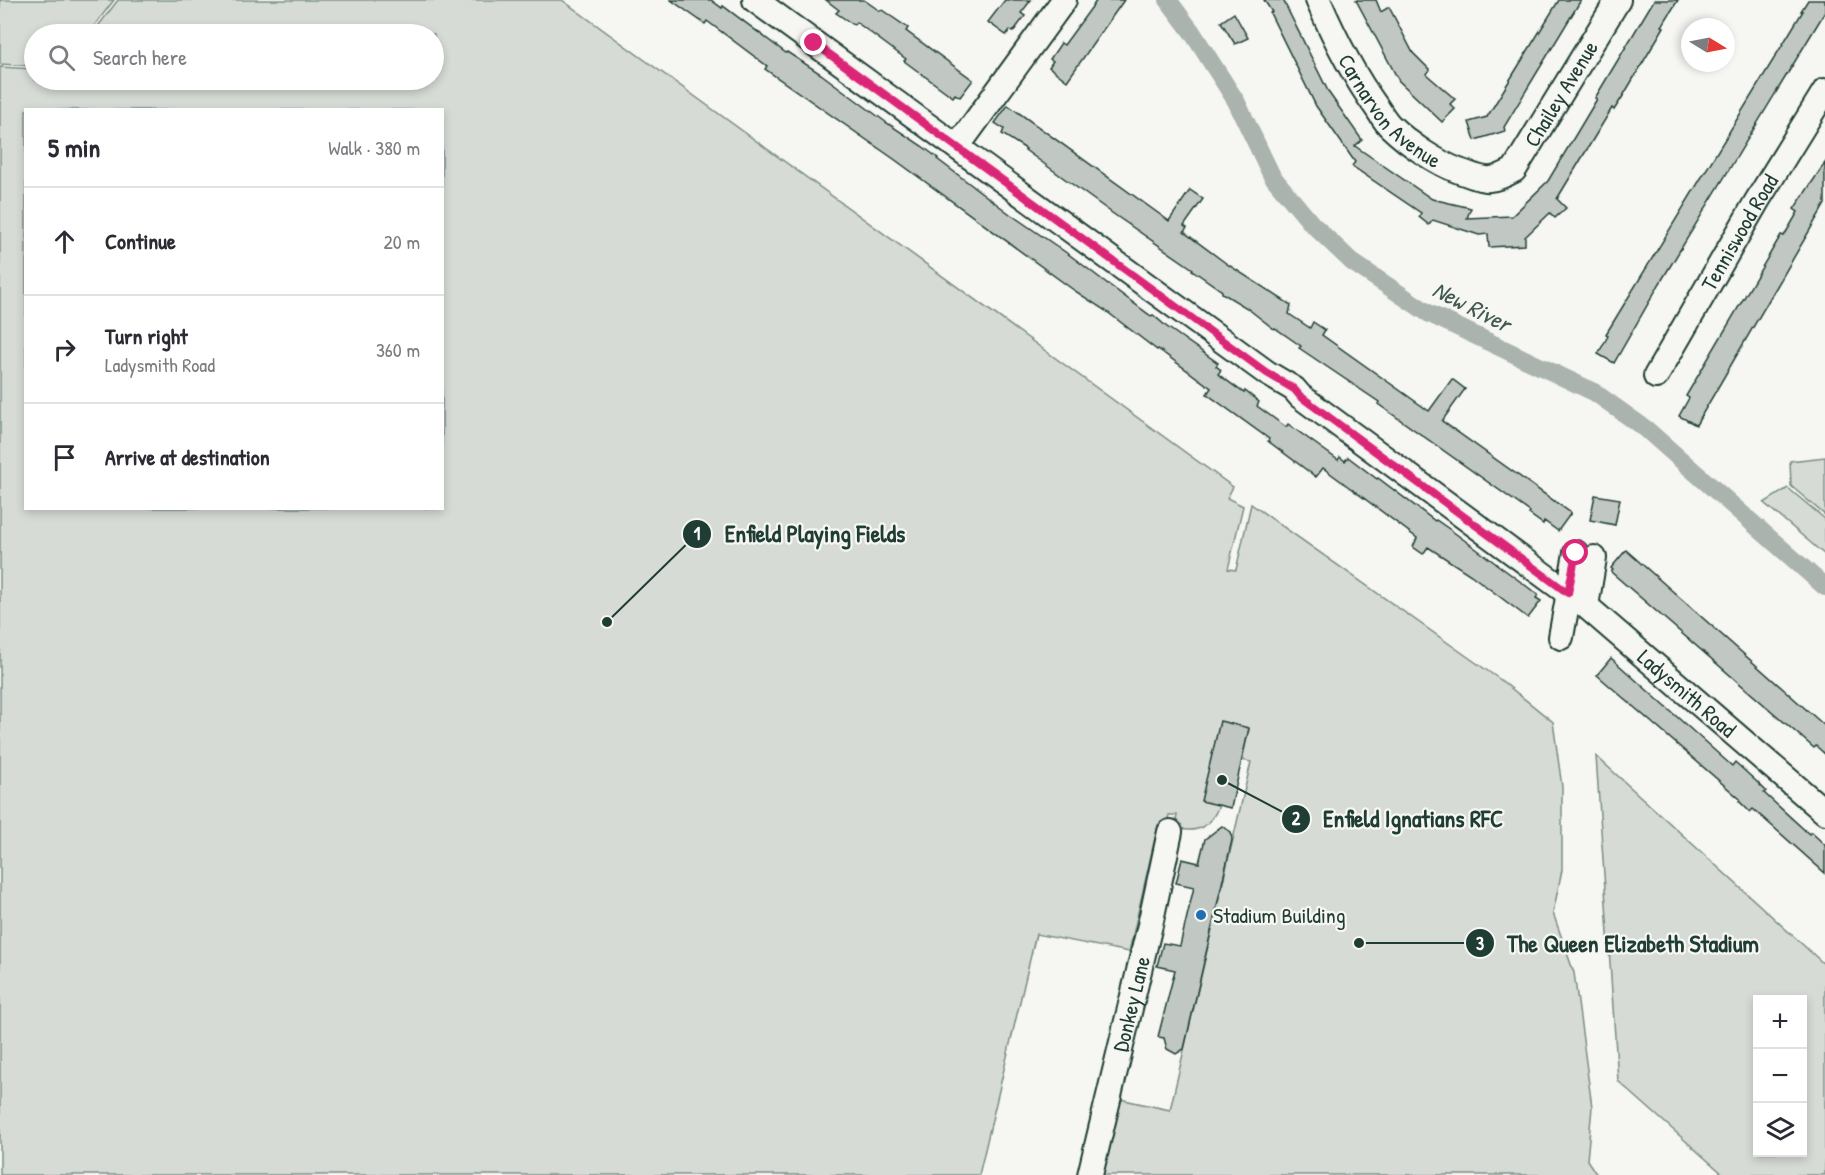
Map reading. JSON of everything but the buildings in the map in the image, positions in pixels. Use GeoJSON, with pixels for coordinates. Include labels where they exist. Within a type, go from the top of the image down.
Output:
{"type":"FeatureCollection","features":[{"type":"Feature","properties":{"kind":"street"},"geometry":{"type":"LineString","coordinates":[[755,0],[1267,373],[1294,389],[1568,593],[1561,637]]}},
{"type":"Feature","properties":{"kind":"street"},"geometry":{"type":"LineString","coordinates":[[957,147],[1064,0]]}},
{"type":"Feature","properties":{"kind":"street","name":"Carnarvon Avenue"},"geometry":{"type":"LineString","coordinates":[[1318,0],[1366,94],[1389,125],[1415,146],[1446,166],[1483,179],[1496,180]]}},
{"type":"Feature","properties":{"kind":"street","name":"Chailey Avenue"},"geometry":{"type":"LineString","coordinates":[[1496,180],[1514,170],[1618,0]]}},
{"type":"Feature","properties":{"kind":"street","name":"Tenniswood Road"},"geometry":{"type":"LineString","coordinates":[[1656,376],[1757,201],[1825,91]]}},
{"type":"Feature","properties":{"kind":"street","name":"Ladysmith Road"},"geometry":{"type":"LineString","coordinates":[[1568,593],[1585,556],[1586,606],[1825,812]]}},
{"type":"Feature","properties":{"kind":"street","name":"Donkey Lane"},"geometry":{"type":"LineString","coordinates":[[1090,1175],[1148,936],[1170,832]]}},
{"type":"Feature","properties":{"kind":"shaded area"},"geometry":{"type":"Polygon","coordinates":[[[0,0],[114,0],[96,24],[24,24],[24,65],[0,64],[0,0]]]}},
{"type":"Feature","properties":{"kind":"shaded area"},"geometry":{"type":"Polygon","coordinates":[[[118,0],[562,0],[1233,487],[1227,498],[1243,506],[1228,569],[1236,570],[1251,504],[1502,681],[1553,722],[1562,787],[1562,870],[1553,913],[1574,973],[1592,1107],[1587,1160],[1597,1175],[1101,1175],[1115,1098],[1170,1110],[1251,762],[1242,760],[1249,729],[1221,722],[1219,805],[1216,813],[1208,824],[1197,829],[1175,828],[1177,815],[1169,815],[1166,826],[1158,825],[1129,952],[1036,934],[979,1175],[0,1175],[0,67],[24,68],[24,90],[444,90],[444,24],[100,24],[118,0]]]}},
{"type":"Feature","properties":{"kind":"shaded area"},"geometry":{"type":"Polygon","coordinates":[[[1825,457],[1825,515],[1791,486],[1790,461],[1825,457]]]}},
{"type":"Feature","properties":{"kind":"shaded area"},"geometry":{"type":"Polygon","coordinates":[[[1788,488],[1825,519],[1825,555],[1764,503],[1788,488]]]}},
{"type":"Feature","properties":{"kind":"shaded area"},"geometry":{"type":"Polygon","coordinates":[[[1596,756],[1825,965],[1825,1175],[1724,1175],[1618,1081],[1596,756]]]}},
{"type":"Feature","properties":{"kind":"waterway","name":"New River"},"geometry":{"type":"LineString","coordinates":[[1168,0],[1192,32],[1236,101],[1272,176],[1311,223],[1352,262],[1428,313],[1594,392],[1646,429],[1825,587]]}},
{"type":"Feature","properties":{"kind":"place","name":"Enfield Playing Fields"},"geometry":{"type":"Point","coordinates":[607,622]}},
{"type":"Feature","properties":{"kind":"place","name":"Enfield Ignatians RFC"},"geometry":{"type":"Point","coordinates":[1222,780]}},
{"type":"Feature","properties":{"kind":"place","name":"Stadium Building"},"geometry":{"type":"Point","coordinates":[1201,915]}},
{"type":"Feature","properties":{"kind":"place","name":"The Queen Elizabeth Stadium"},"geometry":{"type":"Point","coordinates":[1359,943]}},
{"type":"Feature","properties":{"kind":"route"},"geometry":{"type":"LineString","coordinates":[[814,43],[1267,373],[1294,389],[1300,396],[1568,593],[1576,553]]}}]}
